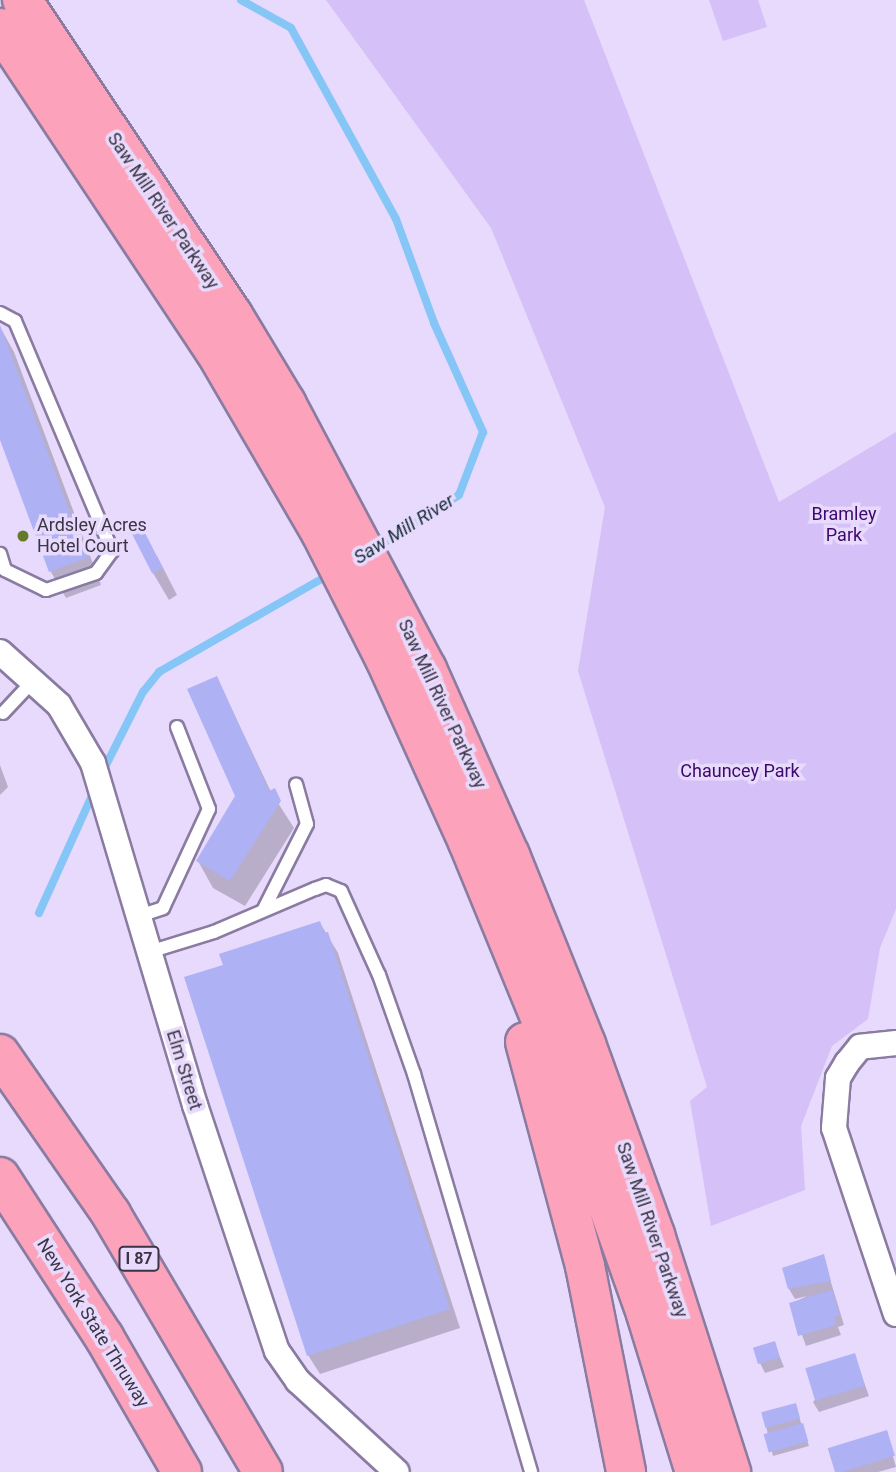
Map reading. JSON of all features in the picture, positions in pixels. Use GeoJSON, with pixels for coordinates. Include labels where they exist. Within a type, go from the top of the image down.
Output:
{"type":"FeatureCollection","features":[{"type":"Feature","properties":{"kind":"highway","name":"Saw Mill River Parkway"},"geometry":{"type":"LineString","coordinates":[[22,0],[233,315],[375,602],[471,764],[586,1044],[655,1235],[730,1472]]}},
{"type":"Feature","properties":{"kind":"highway","name":"Saw Mill River Parkway"},"geometry":{"type":"LineString","coordinates":[[0,28],[215,351],[335,525]]}},
{"type":"Feature","properties":{"kind":"highway","name":"Saw Mill River Parkway"},"geometry":{"type":"LineString","coordinates":[[375,602],[580,1124],[695,1472]]}},
{"type":"Feature","properties":{"kind":"highway"},"geometry":{"type":"LineString","coordinates":[[468,842],[570,1205],[626,1472]]}},
{"type":"Feature","properties":{"kind":"highway","name":"I 87"},"geometry":{"type":"LineString","coordinates":[[0,1054],[144,1267],[263,1472]]}},
{"type":"Feature","properties":{"kind":"highway","name":"New York State Thruway"},"geometry":{"type":"LineString","coordinates":[[0,1177],[104,1337],[182,1472]]}},
{"type":"Feature","properties":{"kind":"street","name":"Elm Street"},"geometry":{"type":"LineString","coordinates":[[0,652],[34,679],[76,729],[93,763],[195,1105],[277,1351],[309,1392],[397,1472]]}},
{"type":"Feature","properties":{"kind":"street"},"geometry":{"type":"LineString","coordinates":[[896,1043],[860,1047],[838,1078],[834,1128],[896,1314]]}},
{"type":"Feature","properties":{"kind":"lane"},"geometry":{"type":"LineString","coordinates":[[0,313],[15,321],[112,551],[96,573],[46,590],[5,570],[0,554]]}},
{"type":"Feature","properties":{"kind":"lane"},"geometry":{"type":"LineString","coordinates":[[3,713],[34,679]]}},
{"type":"Feature","properties":{"kind":"lane"},"geometry":{"type":"LineString","coordinates":[[139,916],[163,908],[209,809],[177,727]]}},
{"type":"Feature","properties":{"kind":"lane"},"geometry":{"type":"LineString","coordinates":[[264,909],[307,824],[296,784]]}},
{"type":"Feature","properties":{"kind":"lane"},"geometry":{"type":"LineString","coordinates":[[149,951],[214,932],[326,885],[335,886],[345,899],[414,1074],[531,1472]]}},
{"type":"Feature","properties":{"kind":"green space","name":"Chauncey Park"},"geometry":{"type":"Polygon","coordinates":[[[326,0],[584,0],[779,502],[896,432],[896,909],[880,948],[868,1019],[832,1046],[801,1126],[805,1190],[711,1226],[690,1101],[707,1087],[578,671],[605,507],[491,228],[326,0]]]}},
{"type":"Feature","properties":{"kind":"green space"},"geometry":{"type":"Polygon","coordinates":[[[709,0],[758,0],[767,27],[723,41],[709,0]]]}},
{"type":"Feature","properties":{"kind":"building"},"geometry":{"type":"Polygon","coordinates":[[[0,325],[87,558],[49,572],[0,440],[0,325]]]}},
{"type":"Feature","properties":{"kind":"building"},"geometry":{"type":"Polygon","coordinates":[[[142,527],[163,568],[152,573],[131,532],[142,527]]]}},
{"type":"Feature","properties":{"kind":"building"},"geometry":{"type":"Polygon","coordinates":[[[217,676],[269,791],[275,788],[281,801],[230,881],[196,861],[235,796],[187,689],[217,676]]]}},
{"type":"Feature","properties":{"kind":"building"},"geometry":{"type":"Polygon","coordinates":[[[320,921],[324,933],[328,932],[450,1309],[307,1356],[184,977],[223,965],[219,954],[320,921]]]}},
{"type":"Feature","properties":{"kind":"building"},"geometry":{"type":"Polygon","coordinates":[[[824,1254],[831,1281],[788,1289],[782,1268],[824,1254]]]}},
{"type":"Feature","properties":{"kind":"building"},"geometry":{"type":"Polygon","coordinates":[[[832,1290],[840,1315],[834,1317],[836,1325],[798,1336],[789,1303],[832,1290]]]}},
{"type":"Feature","properties":{"kind":"building"},"geometry":{"type":"Polygon","coordinates":[[[775,1341],[780,1357],[758,1364],[753,1348],[775,1341]]]}},
{"type":"Feature","properties":{"kind":"building"},"geometry":{"type":"Polygon","coordinates":[[[855,1353],[865,1386],[815,1401],[805,1368],[855,1353]]]}},
{"type":"Feature","properties":{"kind":"building"},"geometry":{"type":"Polygon","coordinates":[[[796,1403],[800,1418],[765,1428],[761,1412],[796,1403]]]}},
{"type":"Feature","properties":{"kind":"building"},"geometry":{"type":"Polygon","coordinates":[[[803,1423],[808,1441],[769,1453],[764,1434],[803,1423]]]}},
{"type":"Feature","properties":{"kind":"building"},"geometry":{"type":"Polygon","coordinates":[[[887,1430],[895,1456],[835,1472],[828,1448],[887,1430]]]}},
{"type":"Feature","properties":{"kind":"waterway","name":"Saw Mill River"},"geometry":{"type":"LineString","coordinates":[[241,0],[291,28],[396,219],[434,323],[483,432],[459,495],[374,549]]}},
{"type":"Feature","properties":{"kind":"waterway","name":"Saw Mill River"},"geometry":{"type":"LineString","coordinates":[[102,773],[143,692],[159,672],[332,573]]}},
{"type":"Feature","properties":{"kind":"waterway","name":"Saw Mill River"},"geometry":{"type":"LineString","coordinates":[[39,913],[94,791]]}},
{"type":"Feature","properties":{"kind":"place","name":"Ardsley Acres Hotel Court"},"geometry":{"type":"Point","coordinates":[23,536]}},
{"type":"Feature","properties":{"kind":"park label","name":"Bramley Park"},"geometry":{"type":"Point","coordinates":[844,525]}}]}
